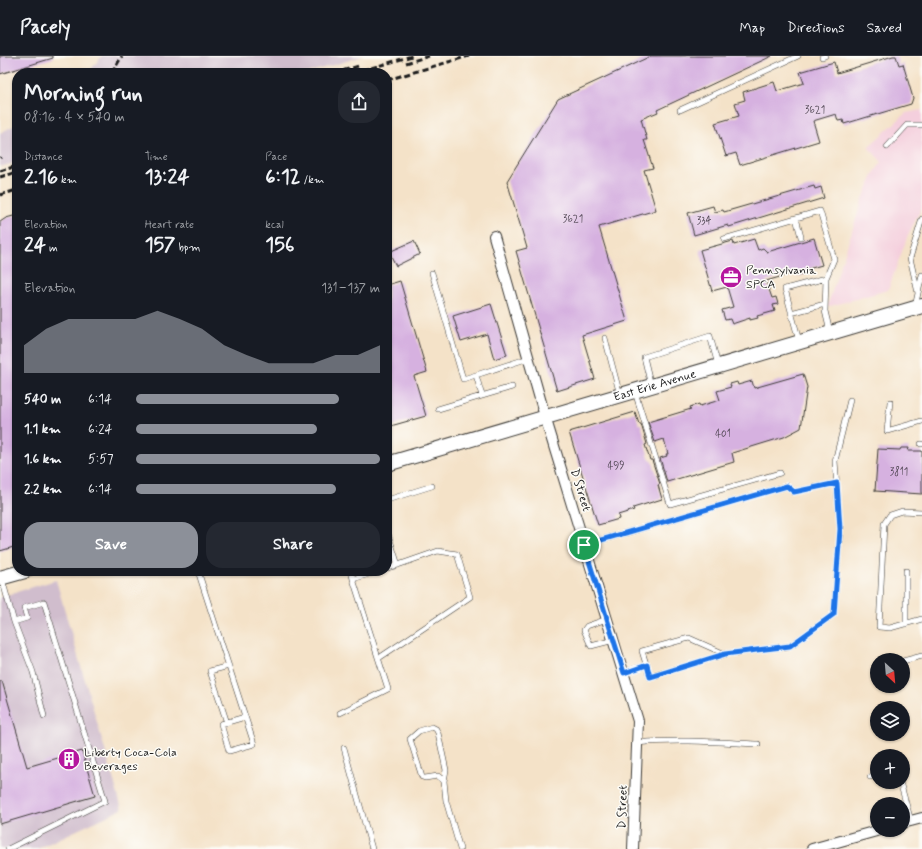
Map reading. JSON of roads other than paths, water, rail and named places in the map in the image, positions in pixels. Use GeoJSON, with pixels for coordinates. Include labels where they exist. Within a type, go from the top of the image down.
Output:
{"type":"FeatureCollection","features":[{"type":"Feature","properties":{"kind":"main road","name":"East Erie Avenue"},"geometry":{"type":"LineString","coordinates":[[392,463],[830,333],[918,302]]}},
{"type":"Feature","properties":{"kind":"main road"},"geometry":{"type":"LineString","coordinates":[[1,578],[12,575]]}},
{"type":"Feature","properties":{"kind":"street","name":"D Street"},"geometry":{"type":"LineString","coordinates":[[494,236],[545,417],[638,721],[633,849]]}},
{"type":"Feature","properties":{"kind":"street"},"geometry":{"type":"LineString","coordinates":[[910,821],[922,818]]}},
{"type":"Feature","properties":{"kind":"street"},"geometry":{"type":"LineString","coordinates":[[812,849],[870,833]]}},
{"type":"Feature","properties":{"kind":"lane"},"geometry":{"type":"LineString","coordinates":[[680,110],[798,56]]}},
{"type":"Feature","properties":{"kind":"lane"},"geometry":{"type":"LineString","coordinates":[[887,147],[907,125],[922,125]]}},
{"type":"Feature","properties":{"kind":"lane"},"geometry":{"type":"LineString","coordinates":[[724,239],[820,211],[834,258],[826,278],[825,311],[830,333]]}},
{"type":"Feature","properties":{"kind":"lane"},"geometry":{"type":"LineString","coordinates":[[796,218],[801,237]]}},
{"type":"Feature","properties":{"kind":"lane"},"geometry":{"type":"LineString","coordinates":[[918,302],[910,258],[922,219]]}},
{"type":"Feature","properties":{"kind":"lane"},"geometry":{"type":"LineString","coordinates":[[432,273],[462,379],[529,358]]}},
{"type":"Feature","properties":{"kind":"lane"},"geometry":{"type":"LineString","coordinates":[[918,302],[922,275]]}},
{"type":"Feature","properties":{"kind":"lane"},"geometry":{"type":"LineString","coordinates":[[799,342],[785,289],[826,278]]}},
{"type":"Feature","properties":{"kind":"lane"},"geometry":{"type":"LineString","coordinates":[[791,313],[825,304]]}},
{"type":"Feature","properties":{"kind":"lane"},"geometry":{"type":"LineString","coordinates":[[651,386],[644,357],[710,336],[719,366]]}},
{"type":"Feature","properties":{"kind":"lane"},"geometry":{"type":"LineString","coordinates":[[605,338],[620,395]]}},
{"type":"Feature","properties":{"kind":"lane"},"geometry":{"type":"LineString","coordinates":[[476,375],[482,396]]}},
{"type":"Feature","properties":{"kind":"lane"},"geometry":{"type":"LineString","coordinates":[[438,409],[512,387]]}},
{"type":"Feature","properties":{"kind":"lane"},"geometry":{"type":"LineString","coordinates":[[635,391],[670,504],[780,473]]}},
{"type":"Feature","properties":{"kind":"lane"},"geometry":{"type":"LineString","coordinates":[[725,654],[689,638],[642,651],[650,677],[725,654],[790,646],[834,614],[840,529],[835,461],[850,400]]}},
{"type":"Feature","properties":{"kind":"lane"},"geometry":{"type":"LineString","coordinates":[[890,402],[887,432],[922,421]]}},
{"type":"Feature","properties":{"kind":"lane"},"geometry":{"type":"LineString","coordinates":[[584,545],[787,486],[794,492],[837,483]]}},
{"type":"Feature","properties":{"kind":"lane"},"geometry":{"type":"LineString","coordinates":[[392,498],[432,486]]}},
{"type":"Feature","properties":{"kind":"lane"},"geometry":{"type":"LineString","coordinates":[[922,512],[902,511],[890,515],[884,524],[880,628],[890,628],[922,619]]}},
{"type":"Feature","properties":{"kind":"lane"},"geometry":{"type":"LineString","coordinates":[[392,546],[398,565]]}},
{"type":"Feature","properties":{"kind":"lane"},"geometry":{"type":"LineString","coordinates":[[379,658],[470,597],[458,554],[438,551],[392,567]]}},
{"type":"Feature","properties":{"kind":"lane"},"geometry":{"type":"LineString","coordinates":[[906,571],[906,624]]}},
{"type":"Feature","properties":{"kind":"lane"},"geometry":{"type":"LineString","coordinates":[[200,576],[254,744],[229,751],[221,724],[245,717]]}},
{"type":"Feature","properties":{"kind":"lane"},"geometry":{"type":"LineString","coordinates":[[340,713],[388,689],[352,576]]}},
{"type":"Feature","properties":{"kind":"lane"},"geometry":{"type":"LineString","coordinates":[[353,579],[361,576]]}},
{"type":"Feature","properties":{"kind":"lane"},"geometry":{"type":"LineString","coordinates":[[1,578],[14,622],[33,672],[44,716]]}},
{"type":"Feature","properties":{"kind":"lane"},"geometry":{"type":"LineString","coordinates":[[8,849],[106,801],[44,602],[24,608],[27,618],[14,622]]}},
{"type":"Feature","properties":{"kind":"lane"},"geometry":{"type":"LineString","coordinates":[[607,619],[587,626],[584,630],[591,646],[614,640]]}},
{"type":"Feature","properties":{"kind":"lane"},"geometry":{"type":"LineString","coordinates":[[910,659],[922,656]]}},
{"type":"Feature","properties":{"kind":"lane"},"geometry":{"type":"LineString","coordinates":[[624,673],[647,665]]}},
{"type":"Feature","properties":{"kind":"lane"},"geometry":{"type":"LineString","coordinates":[[227,723],[210,671],[228,666]]}},
{"type":"Feature","properties":{"kind":"lane"},"geometry":{"type":"LineString","coordinates":[[444,781],[438,776],[422,777],[410,739],[419,731],[432,727],[436,729],[438,733],[446,770],[444,781],[446,801],[460,849]]}},
{"type":"Feature","properties":{"kind":"lane"},"geometry":{"type":"LineString","coordinates":[[637,743],[656,741],[701,741],[758,744]]}},
{"type":"Feature","properties":{"kind":"lane"},"geometry":{"type":"LineString","coordinates":[[344,748],[372,849]]}},
{"type":"Feature","properties":{"kind":"railway"},"geometry":{"type":"LineString","coordinates":[[115,68],[122,56]]}},
{"type":"Feature","properties":{"kind":"railway"},"geometry":{"type":"LineString","coordinates":[[371,68],[412,56]]}},
{"type":"Feature","properties":{"kind":"railway"},"geometry":{"type":"LineString","coordinates":[[406,63],[429,56]]}},
{"type":"Feature","properties":{"kind":"railway"},"geometry":{"type":"LineString","coordinates":[[392,79],[469,56]]}},
{"type":"Feature","properties":{"kind":"railway"},"geometry":{"type":"LineString","coordinates":[[352,68],[359,66]]}},
{"type":"Feature","properties":{"kind":"railway"},"geometry":{"type":"LineString","coordinates":[[0,171],[12,167]]}},
{"type":"Feature","properties":{"kind":"railway"},"geometry":{"type":"LineString","coordinates":[[0,177],[12,173]]}},
{"type":"Feature","properties":{"kind":"railway"},"geometry":{"type":"LineString","coordinates":[[0,195],[12,191]]}},
{"type":"Feature","properties":{"kind":"place","name":"Pennsylvania SPCA"},"geometry":{"type":"Point","coordinates":[731,277]}},
{"type":"Feature","properties":{"kind":"place","name":"Liberty Coca-Cola Beverages"},"geometry":{"type":"Point","coordinates":[69,759]}}]}
